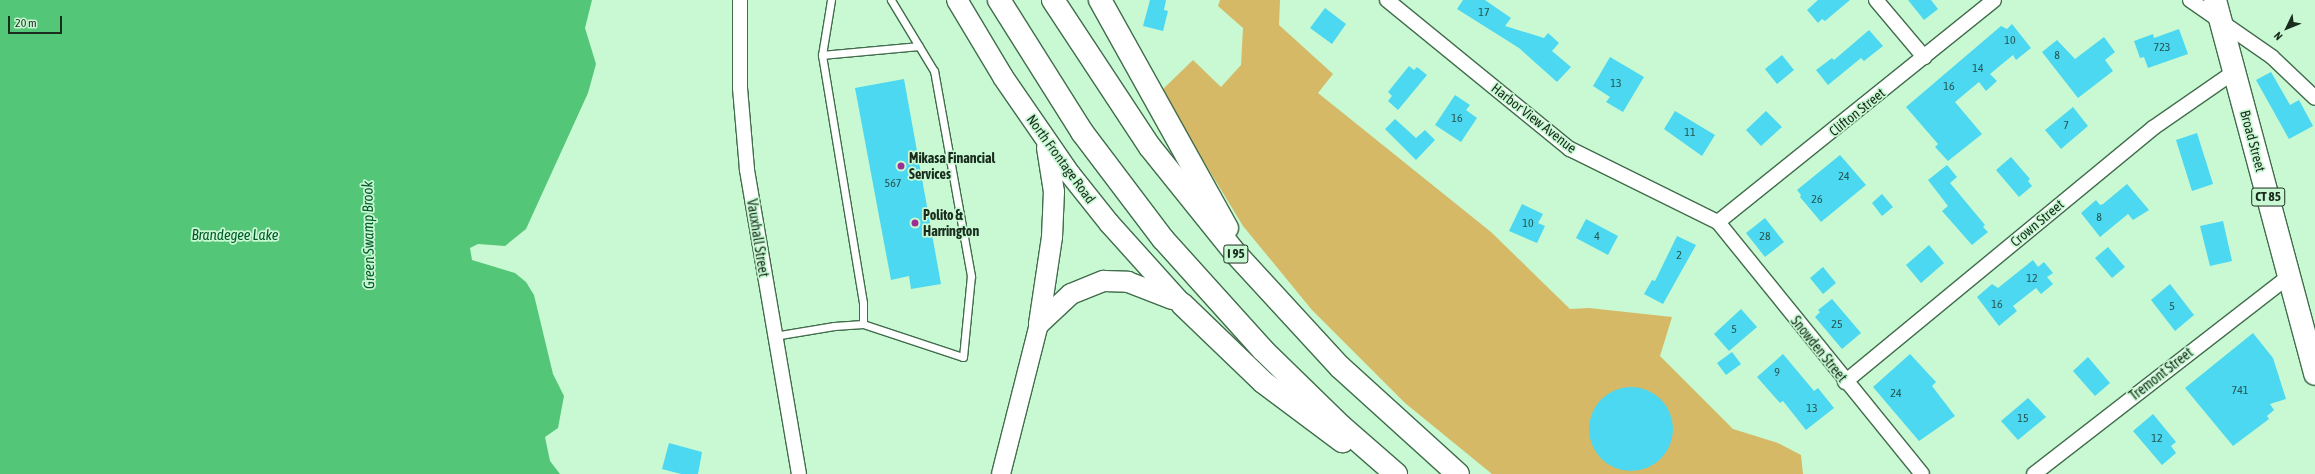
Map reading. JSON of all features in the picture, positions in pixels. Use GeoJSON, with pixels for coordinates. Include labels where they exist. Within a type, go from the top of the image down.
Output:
{"type":"FeatureCollection","features":[{"type":"Feature","properties":{"kind":"main road","name":"North Frontage Road"},"geometry":{"type":"LineString","coordinates":[[957,0],[997,68],[1044,138],[1095,206],[1182,304]]}},
{"type":"Feature","properties":{"kind":"main road"},"geometry":{"type":"LineString","coordinates":[[999,0],[1082,132],[1163,239],[1273,360],[1390,469]]}},
{"type":"Feature","properties":{"kind":"main road","name":"I 95"},"geometry":{"type":"LineString","coordinates":[[1053,0],[1099,73],[1154,152],[1251,271],[1340,367],[1458,474]]}},
{"type":"Feature","properties":{"kind":"main road"},"geometry":{"type":"LineString","coordinates":[[1100,0],[1251,271]]}},
{"type":"Feature","properties":{"kind":"main road","name":"Broad Street"},"geometry":{"type":"LineString","coordinates":[[2217,10],[2315,374]]}},
{"type":"Feature","properties":{"kind":"main road"},"geometry":{"type":"LineString","coordinates":[[1039,324],[1052,237],[1054,192],[1052,164],[1044,138]]}},
{"type":"Feature","properties":{"kind":"main road"},"geometry":{"type":"LineString","coordinates":[[1039,324],[1071,294],[1104,281],[1134,284],[1160,292],[1182,304],[1234,356],[1290,404],[1340,440],[1390,469]]}},
{"type":"Feature","properties":{"kind":"street","name":"Vauxhall Street"},"geometry":{"type":"LineString","coordinates":[[740,0],[739,63],[743,134],[753,212],[799,474]]}},
{"type":"Feature","properties":{"kind":"street","name":"Harbor View Avenue"},"geometry":{"type":"LineString","coordinates":[[1387,0],[1570,149],[1718,222]]}},
{"type":"Feature","properties":{"kind":"street"},"geometry":{"type":"LineString","coordinates":[[1876,0],[1924,58]]}},
{"type":"Feature","properties":{"kind":"street","name":"Clifton Street"},"geometry":{"type":"LineString","coordinates":[[1718,222],[1924,58],[1994,0]]}},
{"type":"Feature","properties":{"kind":"street"},"geometry":{"type":"LineString","coordinates":[[2190,0],[2217,10],[2272,57],[2315,98]]}},
{"type":"Feature","properties":{"kind":"street","name":"Crown Street"},"geometry":{"type":"LineString","coordinates":[[1845,382],[2153,128],[2234,72]]}},
{"type":"Feature","properties":{"kind":"street","name":"Snowden Street"},"geometry":{"type":"LineString","coordinates":[[1718,222],[1845,382],[1922,474]]}},
{"type":"Feature","properties":{"kind":"street","name":"Tremont Street"},"geometry":{"type":"LineString","coordinates":[[2034,474],[2289,276]]}},
{"type":"Feature","properties":{"kind":"street"},"geometry":{"type":"LineString","coordinates":[[1001,474],[1039,324]]}},
{"type":"Feature","properties":{"kind":"lane"},"geometry":{"type":"LineString","coordinates":[[831,0],[822,55],[863,302],[863,324]]}},
{"type":"Feature","properties":{"kind":"lane"},"geometry":{"type":"LineString","coordinates":[[774,336],[834,326],[863,324],[963,357],[971,276],[934,71],[891,0]]}},
{"type":"Feature","properties":{"kind":"lane"},"geometry":{"type":"LineString","coordinates":[[822,55],[919,46]]}},
{"type":"Feature","properties":{"kind":"shaded area"},"geometry":{"type":"Polygon","coordinates":[[[1220,0],[1280,0],[1279,25],[1333,74],[1318,93],[1491,232],[1570,309],[1589,308],[1672,317],[1660,356],[1733,429],[1778,443],[1801,455],[1803,474],[1492,474],[1405,403],[1312,310],[1243,226],[1161,91],[1193,60],[1221,87],[1241,65],[1243,28],[1218,6],[1220,0]]]}},
{"type":"Feature","properties":{"kind":"water","name":"Brandegee Lake"},"geometry":{"type":"Polygon","coordinates":[[[0,0],[592,0],[585,28],[596,64],[588,93],[526,229],[505,246],[478,244],[470,248],[472,260],[515,273],[526,282],[534,295],[553,374],[564,396],[558,428],[545,437],[550,461],[560,474],[0,474],[0,0]]]}},
{"type":"Feature","properties":{"kind":"building"},"geometry":{"type":"Polygon","coordinates":[[[1150,0],[1166,0],[1164,10],[1168,11],[1163,31],[1143,26],[1150,0]]]}},
{"type":"Feature","properties":{"kind":"building"},"geometry":{"type":"Polygon","coordinates":[[[1463,0],[1485,0],[1511,18],[1505,26],[1544,38],[1548,33],[1559,43],[1552,51],[1571,67],[1557,82],[1519,48],[1457,9],[1463,0]]]}},
{"type":"Feature","properties":{"kind":"building"},"geometry":{"type":"Polygon","coordinates":[[[1818,0],[1850,0],[1825,21],[1822,19],[1818,23],[1807,10],[1818,0]]]}},
{"type":"Feature","properties":{"kind":"building"},"geometry":{"type":"Polygon","coordinates":[[[1908,0],[1931,0],[1938,9],[1924,20],[1908,0]]]}},
{"type":"Feature","properties":{"kind":"building"},"geometry":{"type":"Polygon","coordinates":[[[1325,8],[1346,24],[1332,44],[1310,28],[1325,8]]]}},
{"type":"Feature","properties":{"kind":"building"},"geometry":{"type":"Polygon","coordinates":[[[2012,24],[2031,48],[2016,60],[2013,55],[1990,74],[1997,81],[1986,91],[1979,82],[1955,102],[1982,134],[1948,161],[1935,147],[1938,144],[1906,107],[2001,26],[2007,29],[2012,24]]]}},
{"type":"Feature","properties":{"kind":"building"},"geometry":{"type":"Polygon","coordinates":[[[2179,29],[2188,54],[2148,68],[2144,57],[2140,58],[2134,41],[2153,34],[2154,38],[2179,29]]]}},
{"type":"Feature","properties":{"kind":"building"},"geometry":{"type":"Polygon","coordinates":[[[1869,30],[1883,46],[1864,61],[1861,58],[1828,85],[1816,70],[1832,58],[1834,60],[1869,30]]]}},
{"type":"Feature","properties":{"kind":"building"},"geometry":{"type":"Polygon","coordinates":[[[2104,37],[2115,52],[2105,60],[2113,71],[2078,98],[2042,52],[2057,40],[2075,59],[2104,37]]]}},
{"type":"Feature","properties":{"kind":"building"},"geometry":{"type":"Polygon","coordinates":[[[1782,55],[1794,70],[1777,84],[1765,69],[1782,55]]]}},
{"type":"Feature","properties":{"kind":"building"},"geometry":{"type":"Polygon","coordinates":[[[1610,57],[1644,77],[1623,112],[1606,102],[1610,97],[1593,86],[1610,57]]]}},
{"type":"Feature","properties":{"kind":"building"},"geometry":{"type":"Polygon","coordinates":[[[1409,66],[1414,70],[1417,67],[1427,75],[1398,110],[1388,101],[1392,96],[1388,92],[1409,66]]]}},
{"type":"Feature","properties":{"kind":"building"},"geometry":{"type":"Polygon","coordinates":[[[2271,72],[2290,105],[2299,100],[2313,126],[2289,139],[2256,80],[2271,72]]]}},
{"type":"Feature","properties":{"kind":"building"},"geometry":{"type":"Polygon","coordinates":[[[904,79],[941,284],[911,289],[909,276],[891,280],[855,88],[904,79]]]}},
{"type":"Feature","properties":{"kind":"building"},"geometry":{"type":"Polygon","coordinates":[[[1455,95],[1470,105],[1466,110],[1477,118],[1461,142],[1435,125],[1455,95]]]}},
{"type":"Feature","properties":{"kind":"building"},"geometry":{"type":"Polygon","coordinates":[[[2073,107],[2088,126],[2061,149],[2045,130],[2073,107]]]}},
{"type":"Feature","properties":{"kind":"building"},"geometry":{"type":"Polygon","coordinates":[[[1675,111],[1715,135],[1702,156],[1664,129],[1675,111]]]}},
{"type":"Feature","properties":{"kind":"building"},"geometry":{"type":"Polygon","coordinates":[[[1766,111],[1782,127],[1761,146],[1746,130],[1766,111]]]}},
{"type":"Feature","properties":{"kind":"building"},"geometry":{"type":"Polygon","coordinates":[[[1395,119],[1416,138],[1425,130],[1435,140],[1416,160],[1385,129],[1395,119]]]}},
{"type":"Feature","properties":{"kind":"building"},"geometry":{"type":"Polygon","coordinates":[[[2197,133],[2213,184],[2192,191],[2176,140],[2197,133]]]}},
{"type":"Feature","properties":{"kind":"building"},"geometry":{"type":"Polygon","coordinates":[[[1840,155],[1866,185],[1821,222],[1800,197],[1801,195],[1797,190],[1840,155]]]}},
{"type":"Feature","properties":{"kind":"building"},"geometry":{"type":"Polygon","coordinates":[[[2011,157],[2030,179],[2028,181],[2032,186],[2019,197],[1996,170],[2011,157]]]}},
{"type":"Feature","properties":{"kind":"building"},"geometry":{"type":"Polygon","coordinates":[[[1947,165],[1957,177],[1950,183],[1985,225],[1983,227],[1988,232],[1972,245],[1942,211],[1948,206],[1928,180],[1947,165]]]}},
{"type":"Feature","properties":{"kind":"building"},"geometry":{"type":"Polygon","coordinates":[[[2127,184],[2149,210],[2133,220],[2128,214],[2100,237],[2081,213],[2096,200],[2100,205],[2103,204],[2127,184]]]}},
{"type":"Feature","properties":{"kind":"building"},"geometry":{"type":"Polygon","coordinates":[[[1882,194],[1893,207],[1882,216],[1872,203],[1882,194]]]}},
{"type":"Feature","properties":{"kind":"building"},"geometry":{"type":"Polygon","coordinates":[[[1522,204],[1543,214],[1538,223],[1545,226],[1537,243],[1509,231],[1522,204]]]}},
{"type":"Feature","properties":{"kind":"building"},"geometry":{"type":"Polygon","coordinates":[[[1765,218],[1784,242],[1765,257],[1746,233],[1765,218]]]}},
{"type":"Feature","properties":{"kind":"building"},"geometry":{"type":"Polygon","coordinates":[[[1586,219],[1618,236],[1608,255],[1576,238],[1586,219]]]}},
{"type":"Feature","properties":{"kind":"building"},"geometry":{"type":"Polygon","coordinates":[[[2223,221],[2232,261],[2210,266],[2200,226],[2223,221]]]}},
{"type":"Feature","properties":{"kind":"building"},"geometry":{"type":"Polygon","coordinates":[[[1677,236],[1696,245],[1663,304],[1644,294],[1652,280],[1655,281],[1677,236]]]}},
{"type":"Feature","properties":{"kind":"building"},"geometry":{"type":"Polygon","coordinates":[[[1929,245],[1944,263],[1921,283],[1906,265],[1929,245]]]}},
{"type":"Feature","properties":{"kind":"building"},"geometry":{"type":"Polygon","coordinates":[[[2108,247],[2125,267],[2112,278],[2095,258],[2108,247]]]}},
{"type":"Feature","properties":{"kind":"building"},"geometry":{"type":"Polygon","coordinates":[[[2033,260],[2038,267],[2044,262],[2053,273],[2047,277],[2053,284],[2041,294],[2036,288],[2013,306],[2017,311],[1999,326],[1977,297],[1992,284],[1998,288],[2033,260]]]}},
{"type":"Feature","properties":{"kind":"building"},"geometry":{"type":"Polygon","coordinates":[[[1823,267],[1836,283],[1823,294],[1810,278],[1823,267]]]}},
{"type":"Feature","properties":{"kind":"building"},"geometry":{"type":"Polygon","coordinates":[[[2170,284],[2194,315],[2175,331],[2151,300],[2170,284]]]}},
{"type":"Feature","properties":{"kind":"building"},"geometry":{"type":"Polygon","coordinates":[[[1832,299],[1861,333],[1842,349],[1815,317],[1820,312],[1818,310],[1832,299]]]}},
{"type":"Feature","properties":{"kind":"building"},"geometry":{"type":"Polygon","coordinates":[[[1741,309],[1757,327],[1729,351],[1714,334],[1741,309]]]}},
{"type":"Feature","properties":{"kind":"building"},"geometry":{"type":"Polygon","coordinates":[[[2253,333],[2273,358],[2286,399],[2270,404],[2274,410],[2267,416],[2269,419],[2233,446],[2185,388],[2253,333]]]}},
{"type":"Feature","properties":{"kind":"building"},"geometry":{"type":"Polygon","coordinates":[[[1732,352],[1741,364],[1726,375],[1717,363],[1732,352]]]}},
{"type":"Feature","properties":{"kind":"building"},"geometry":{"type":"Polygon","coordinates":[[[1783,354],[1814,391],[1818,388],[1834,408],[1806,430],[1783,401],[1780,403],[1757,377],[1783,354]]]}},
{"type":"Feature","properties":{"kind":"building"},"geometry":{"type":"Polygon","coordinates":[[[1910,354],[1936,382],[1932,386],[1955,416],[1919,441],[1873,387],[1910,354]]]}},
{"type":"Feature","properties":{"kind":"building"},"geometry":{"type":"Polygon","coordinates":[[[2088,357],[2110,383],[2095,396],[2073,371],[2088,357]]]}},
{"type":"Feature","properties":{"kind":"building"},"geometry":{"type":"Polygon","coordinates":[[[1631,387],[1647,390],[1661,399],[1670,413],[1673,429],[1670,445],[1661,459],[1647,468],[1631,471],[1615,468],[1601,459],[1592,445],[1589,429],[1592,413],[1601,399],[1615,390],[1631,387]]]}},
{"type":"Feature","properties":{"kind":"building"},"geometry":{"type":"Polygon","coordinates":[[[2028,398],[2046,417],[2018,440],[2001,421],[2028,398]]]}},
{"type":"Feature","properties":{"kind":"building"},"geometry":{"type":"Polygon","coordinates":[[[2153,414],[2176,442],[2171,446],[2176,453],[2162,465],[2133,431],[2153,414]]]}},
{"type":"Feature","properties":{"kind":"building"},"geometry":{"type":"Polygon","coordinates":[[[669,443],[702,452],[698,474],[681,474],[662,469],[669,443]]]}},
{"type":"Feature","properties":{"kind":"place","name":"Mikasa Financial Services"},"geometry":{"type":"Point","coordinates":[901,166]}},
{"type":"Feature","properties":{"kind":"place","name":"Polito & Harrington"},"geometry":{"type":"Point","coordinates":[915,223]}},
{"type":"Feature","properties":{"kind":"water label","name":"Green Swamp Brook"},"geometry":{"type":"Point","coordinates":[368,235]}}]}
